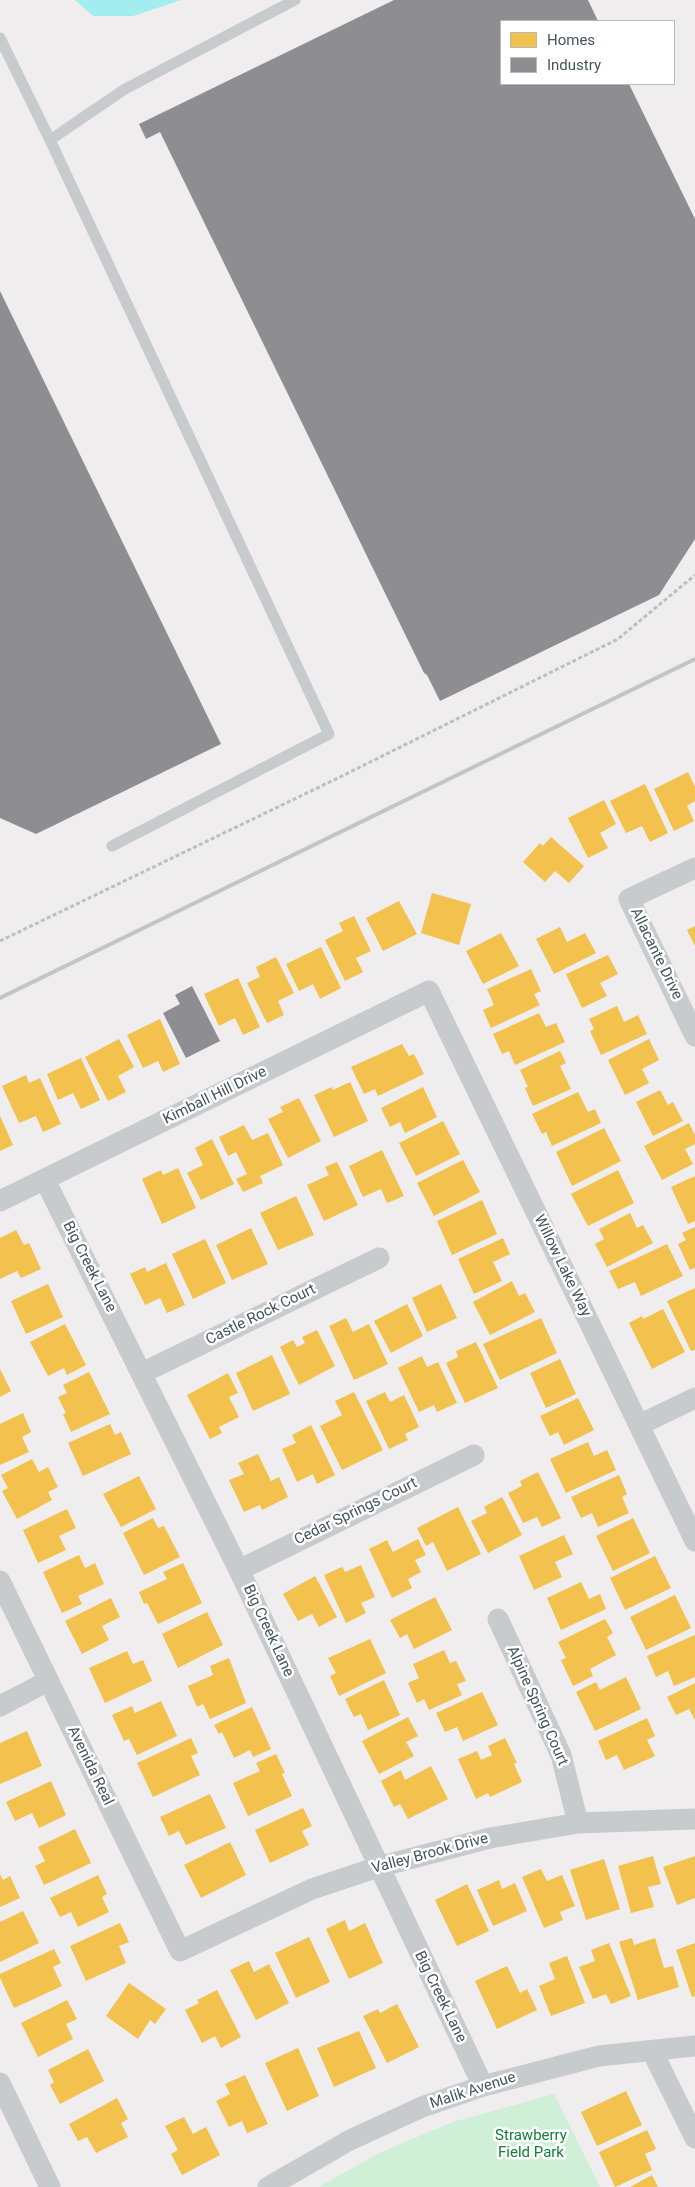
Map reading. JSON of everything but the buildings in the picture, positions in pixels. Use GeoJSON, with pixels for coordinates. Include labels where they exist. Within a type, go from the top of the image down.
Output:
{"type":"FeatureCollection","features":[{"type":"Feature","properties":{"kind":"street","name":"Allacante Drive"},"geometry":{"type":"LineString","coordinates":[[695,868],[630,899],[695,1036]]}},
{"type":"Feature","properties":{"kind":"street","name":"Kimball Hill Drive"},"geometry":{"type":"LineString","coordinates":[[0,1201],[429,991]]}},
{"type":"Feature","properties":{"kind":"street","name":"Willow Lake Way"},"geometry":{"type":"LineString","coordinates":[[429,991],[695,1541]]}},
{"type":"Feature","properties":{"kind":"street","name":"Big Creek Lane"},"geometry":{"type":"LineString","coordinates":[[45,1180],[239,1570],[483,2086]]}},
{"type":"Feature","properties":{"kind":"street","name":"Castle Rock Court"},"geometry":{"type":"LineString","coordinates":[[142,1373],[379,1258]]}},
{"type":"Feature","properties":{"kind":"street"},"geometry":{"type":"LineString","coordinates":[[639,1425],[695,1398]]}},
{"type":"Feature","properties":{"kind":"street","name":"Cedar Springs Court"},"geometry":{"type":"LineString","coordinates":[[239,1570],[474,1455]]}},
{"type":"Feature","properties":{"kind":"street","name":"Avenida Real"},"geometry":{"type":"LineString","coordinates":[[0,1581],[180,1951]]}},
{"type":"Feature","properties":{"kind":"street","name":"Alpine Spring Court"},"geometry":{"type":"LineString","coordinates":[[498,1619],[561,1755],[578,1823]]}},
{"type":"Feature","properties":{"kind":"street"},"geometry":{"type":"LineString","coordinates":[[0,1706],[48,1682]]}},
{"type":"Feature","properties":{"kind":"street","name":"Valley Brook Drive"},"geometry":{"type":"LineString","coordinates":[[180,1951],[312,1889],[378,1867],[490,1838],[578,1823],[695,1819]]}},
{"type":"Feature","properties":{"kind":"street","name":"Malik Avenue"},"geometry":{"type":"LineString","coordinates":[[268,2187],[350,2140],[422,2107],[483,2086],[592,2058],[695,2046]]}},
{"type":"Feature","properties":{"kind":"street"},"geometry":{"type":"LineString","coordinates":[[652,2051],[695,2138]]}},
{"type":"Feature","properties":{"kind":"street"},"geometry":{"type":"LineString","coordinates":[[0,2083],[50,2187]]}},
{"type":"Feature","properties":{"kind":"lane"},"geometry":{"type":"LineString","coordinates":[[50,140],[125,89],[295,0]]}},
{"type":"Feature","properties":{"kind":"lane"},"geometry":{"type":"LineString","coordinates":[[0,38],[50,140],[329,734],[112,846]]}},
{"type":"Feature","properties":{"kind":"path"},"geometry":{"type":"LineString","coordinates":[[0,941],[618,640],[695,575]]}},
{"type":"Feature","properties":{"kind":"green space","name":"Strawberry Field Park"},"geometry":{"type":"Polygon","coordinates":[[[554,2094],[600,2187],[319,2187],[377,2154],[453,2122],[554,2094]]]}},
{"type":"Feature","properties":{"kind":"water"},"geometry":{"type":"Polygon","coordinates":[[[75,0],[181,0],[133,16],[93,16],[75,0]]]}},
{"type":"Feature","properties":{"kind":"railway"},"geometry":{"type":"LineString","coordinates":[[0,998],[695,659]]}}]}
